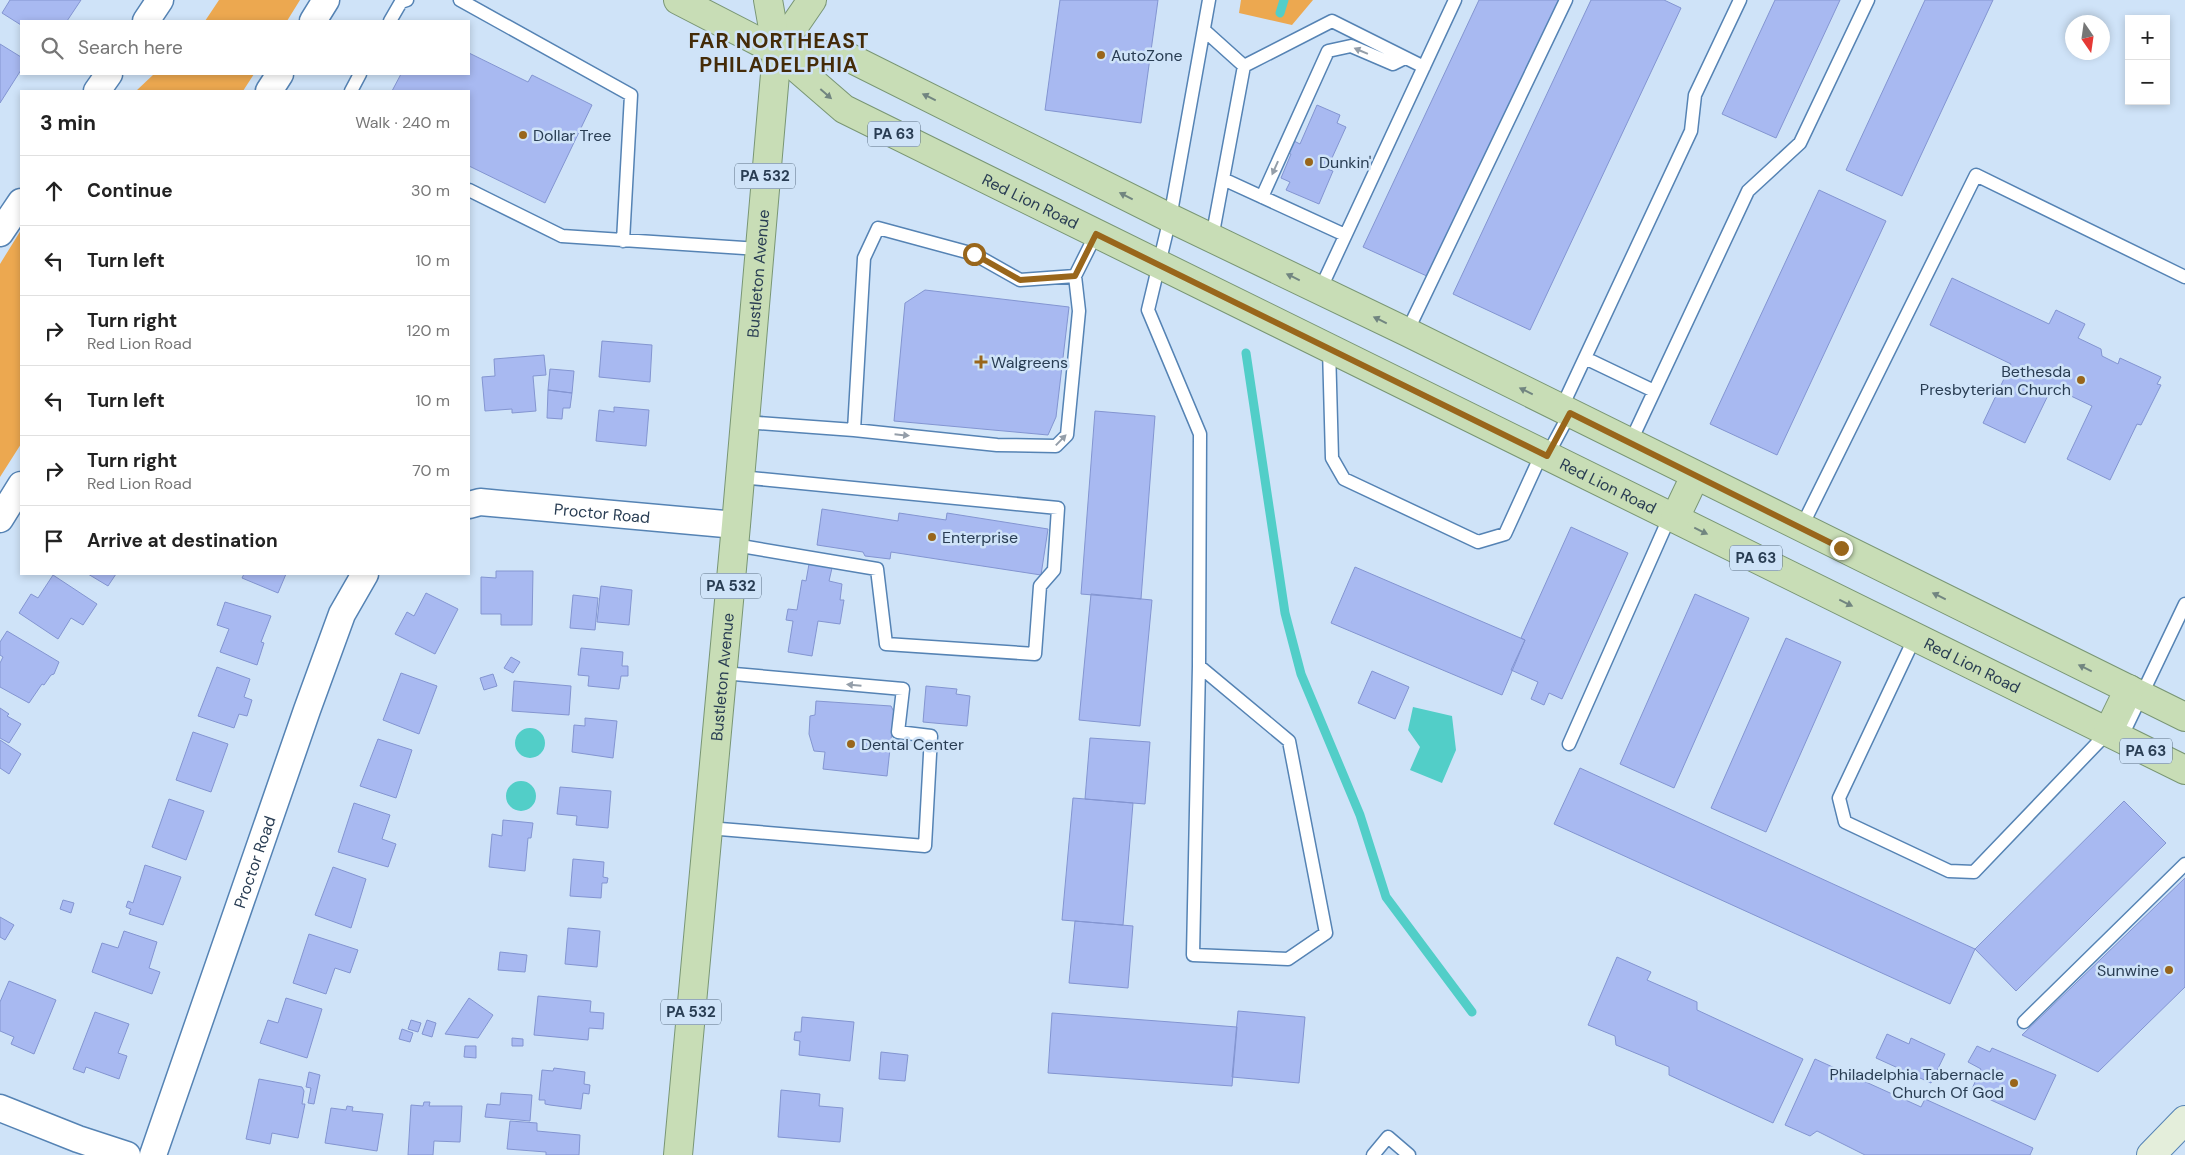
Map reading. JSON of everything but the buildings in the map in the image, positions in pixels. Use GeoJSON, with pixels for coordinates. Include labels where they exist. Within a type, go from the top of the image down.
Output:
{"type":"FeatureCollection","features":[{"type":"Feature","properties":{"kind":"main road","name":"Red Lion Road"},"geometry":{"type":"LineString","coordinates":[[678,0],[776,51],[844,109],[2185,770]]}},
{"type":"Feature","properties":{"kind":"main road","name":"Bustleton Avenue"},"geometry":{"type":"LineString","coordinates":[[678,1155],[736,535],[776,51],[768,0]]}},
{"type":"Feature","properties":{"kind":"main road"},"geometry":{"type":"LineString","coordinates":[[776,51],[812,0]]}},
{"type":"Feature","properties":{"kind":"main road","name":"Red Lion Road"},"geometry":{"type":"LineString","coordinates":[[776,51],[848,56],[1170,218],[1407,332],[2185,717]]}},
{"type":"Feature","properties":{"kind":"main road"},"geometry":{"type":"LineString","coordinates":[[1672,517],[1695,476]]}},
{"type":"Feature","properties":{"kind":"main road"},"geometry":{"type":"LineString","coordinates":[[2114,735],[2135,692]]}},
{"type":"Feature","properties":{"kind":"main road"},"geometry":{"type":"LineString","coordinates":[[2151,1155],[2185,1120]]}},
{"type":"Feature","properties":{"kind":"street"},"geometry":{"type":"LineString","coordinates":[[147,20],[160,0]]}},
{"type":"Feature","properties":{"kind":"street"},"geometry":{"type":"LineString","coordinates":[[314,20],[326,0]]}},
{"type":"Feature","properties":{"kind":"street"},"geometry":{"type":"LineString","coordinates":[[99,90],[109,75]]}},
{"type":"Feature","properties":{"kind":"street"},"geometry":{"type":"LineString","coordinates":[[270,90],[279,75]]}},
{"type":"Feature","properties":{"kind":"street"},"geometry":{"type":"LineString","coordinates":[[0,233],[20,203]]}},
{"type":"Feature","properties":{"kind":"street"},"geometry":{"type":"LineString","coordinates":[[0,519],[20,487]]}},
{"type":"Feature","properties":{"kind":"street","name":"Proctor Road"},"geometry":{"type":"LineString","coordinates":[[470,505],[480,502],[736,535]]}},
{"type":"Feature","properties":{"kind":"street","name":"Proctor Road"},"geometry":{"type":"LineString","coordinates":[[153,1155],[307,710],[342,614],[364,575]]}},
{"type":"Feature","properties":{"kind":"street"},"geometry":{"type":"LineString","coordinates":[[0,1108],[78,1140],[126,1155]]}},
{"type":"Feature","properties":{"kind":"lane"},"geometry":{"type":"LineString","coordinates":[[391,20],[401,2],[407,0]]}},
{"type":"Feature","properties":{"kind":"lane"},"geometry":{"type":"LineString","coordinates":[[460,0],[630,96],[623,240]]}},
{"type":"Feature","properties":{"kind":"lane"},"geometry":{"type":"LineString","coordinates":[[1200,666],[1289,741],[1326,934],[1288,958],[1193,955],[1200,666],[1200,434],[1148,310],[1170,218],[1209,0]]}},
{"type":"Feature","properties":{"kind":"lane"},"geometry":{"type":"LineString","coordinates":[[1320,290],[1455,0]]}},
{"type":"Feature","properties":{"kind":"lane"},"geometry":{"type":"LineString","coordinates":[[1407,332],[1566,0]]}},
{"type":"Feature","properties":{"kind":"lane"},"geometry":{"type":"LineString","coordinates":[[1329,348],[1332,458],[1344,479],[1478,542],[1505,534],[1565,411],[1585,358],[1692,131],[1695,95],[1740,0]]}},
{"type":"Feature","properties":{"kind":"lane"},"geometry":{"type":"LineString","coordinates":[[1630,443],[1748,191],[1800,143],[1868,0]]}},
{"type":"Feature","properties":{"kind":"lane"},"geometry":{"type":"LineString","coordinates":[[1244,66],[1332,21],[1424,67]]}},
{"type":"Feature","properties":{"kind":"lane"},"geometry":{"type":"LineString","coordinates":[[1204,30],[1244,66]]}},
{"type":"Feature","properties":{"kind":"lane"},"geometry":{"type":"LineString","coordinates":[[1262,197],[1328,51],[1351,46],[1393,64],[1406,58]]}},
{"type":"Feature","properties":{"kind":"lane"},"geometry":{"type":"LineString","coordinates":[[1212,238],[1244,66]]}},
{"type":"Feature","properties":{"kind":"lane"},"geometry":{"type":"LineString","coordinates":[[352,90],[359,75]]}},
{"type":"Feature","properties":{"kind":"lane"},"geometry":{"type":"LineString","coordinates":[[1801,528],[1976,175],[2185,277]]}},
{"type":"Feature","properties":{"kind":"lane"},"geometry":{"type":"LineString","coordinates":[[1223,179],[1345,235]]}},
{"type":"Feature","properties":{"kind":"lane"},"geometry":{"type":"LineString","coordinates":[[470,190],[562,236],[759,250]]}},
{"type":"Feature","properties":{"kind":"lane"},"geometry":{"type":"LineString","coordinates":[[854,430],[864,258],[878,228],[974,254],[1020,280],[1075,276]]}},
{"type":"Feature","properties":{"kind":"lane"},"geometry":{"type":"LineString","coordinates":[[745,422],[854,430],[997,444],[1056,446],[1067,435],[1079,311],[1075,276],[1096,234]]}},
{"type":"Feature","properties":{"kind":"lane"},"geometry":{"type":"LineString","coordinates":[[1585,358],[1654,391]]}},
{"type":"Feature","properties":{"kind":"lane"},"geometry":{"type":"LineString","coordinates":[[736,535],[876,569],[886,644],[1036,654],[1040,586],[1054,570],[1058,508],[740,477]]}},
{"type":"Feature","properties":{"kind":"lane"},"geometry":{"type":"LineString","coordinates":[[1569,744],[1672,517]]}},
{"type":"Feature","properties":{"kind":"lane"},"geometry":{"type":"LineString","coordinates":[[2135,692],[2185,604]]}},
{"type":"Feature","properties":{"kind":"lane"},"geometry":{"type":"LineString","coordinates":[[1915,637],[1839,798],[1845,822],[1949,872],[1974,872],[2114,735]]}},
{"type":"Feature","properties":{"kind":"lane"},"geometry":{"type":"LineString","coordinates":[[708,828],[926,846],[931,736],[898,732],[902,689],[723,673]]}},
{"type":"Feature","properties":{"kind":"lane"},"geometry":{"type":"LineString","coordinates":[[2024,1022],[2185,864]]}},
{"type":"Feature","properties":{"kind":"lane"},"geometry":{"type":"LineString","coordinates":[[1373,1155],[1388,1137],[1409,1155]]}},
{"type":"Feature","properties":{"kind":"shaded area"},"geometry":{"type":"Polygon","coordinates":[[[219,0],[300,0],[288,20],[206,20],[219,0]]]}},
{"type":"Feature","properties":{"kind":"shaded area"},"geometry":{"type":"Polygon","coordinates":[[[1241,0],[1313,0],[1292,25],[1239,13],[1241,0]]]}},
{"type":"Feature","properties":{"kind":"shaded area"},"geometry":{"type":"Polygon","coordinates":[[[153,75],[253,75],[244,90],[137,90],[153,75]]]}},
{"type":"Feature","properties":{"kind":"shaded area"},"geometry":{"type":"Polygon","coordinates":[[[20,232],[20,446],[0,477],[0,264],[20,232]]]}},
{"type":"Feature","properties":{"kind":"shaded area"},"geometry":{"type":"Polygon","coordinates":[[[1413,707],[1452,716],[1456,750],[1442,783],[1410,770],[1420,747],[1408,730],[1413,707]]]}},
{"type":"Feature","properties":{"kind":"shaded area"},"geometry":{"type":"Polygon","coordinates":[[[530,728],[541,732],[545,743],[541,754],[530,758],[519,754],[515,743],[519,732],[530,728]]]}},
{"type":"Feature","properties":{"kind":"shaded area"},"geometry":{"type":"Polygon","coordinates":[[[521,781],[527,782],[535,790],[535,802],[527,810],[521,811],[515,810],[507,802],[506,796],[507,790],[515,782],[521,781]]]}},
{"type":"Feature","properties":{"kind":"waterway"},"geometry":{"type":"LineString","coordinates":[[1280,13],[1284,0]]}},
{"type":"Feature","properties":{"kind":"waterway"},"geometry":{"type":"LineString","coordinates":[[1246,353],[1285,613],[1301,674],[1360,815],[1386,897],[1472,1012]]}},
{"type":"Feature","properties":{"kind":"place","name":"AutoZone"},"geometry":{"type":"Point","coordinates":[1101,55]}},
{"type":"Feature","properties":{"kind":"place","name":"Dollar Tree"},"geometry":{"type":"Point","coordinates":[523,135]}},
{"type":"Feature","properties":{"kind":"place","name":"Dunkin'"},"geometry":{"type":"Point","coordinates":[1309,162]}},
{"type":"Feature","properties":{"kind":"place","name":"Walgreens"},"geometry":{"type":"Point","coordinates":[981,362]}},
{"type":"Feature","properties":{"kind":"place","name":"Bethesda Presbyterian Church"},"geometry":{"type":"Point","coordinates":[2081,380]}},
{"type":"Feature","properties":{"kind":"place","name":"Enterprise"},"geometry":{"type":"Point","coordinates":[932,537]}},
{"type":"Feature","properties":{"kind":"place","name":"Dental Center"},"geometry":{"type":"Point","coordinates":[851,744]}},
{"type":"Feature","properties":{"kind":"place","name":"Sunwine"},"geometry":{"type":"Point","coordinates":[2169,970]}},
{"type":"Feature","properties":{"kind":"place","name":"Philadelphia Tabernacle Church Of God"},"geometry":{"type":"Point","coordinates":[2014,1083]}},
{"type":"Feature","properties":{"kind":"district","name":"FAR NORTHEAST PHILADELPHIA"},"geometry":{"type":"Point","coordinates":[779,53]}},
{"type":"Feature","properties":{"kind":"route"},"geometry":{"type":"LineString","coordinates":[[974,254],[1020,280],[1075,276],[1096,234],[1547,456],[1570,413],[1841,548]]}}]}
